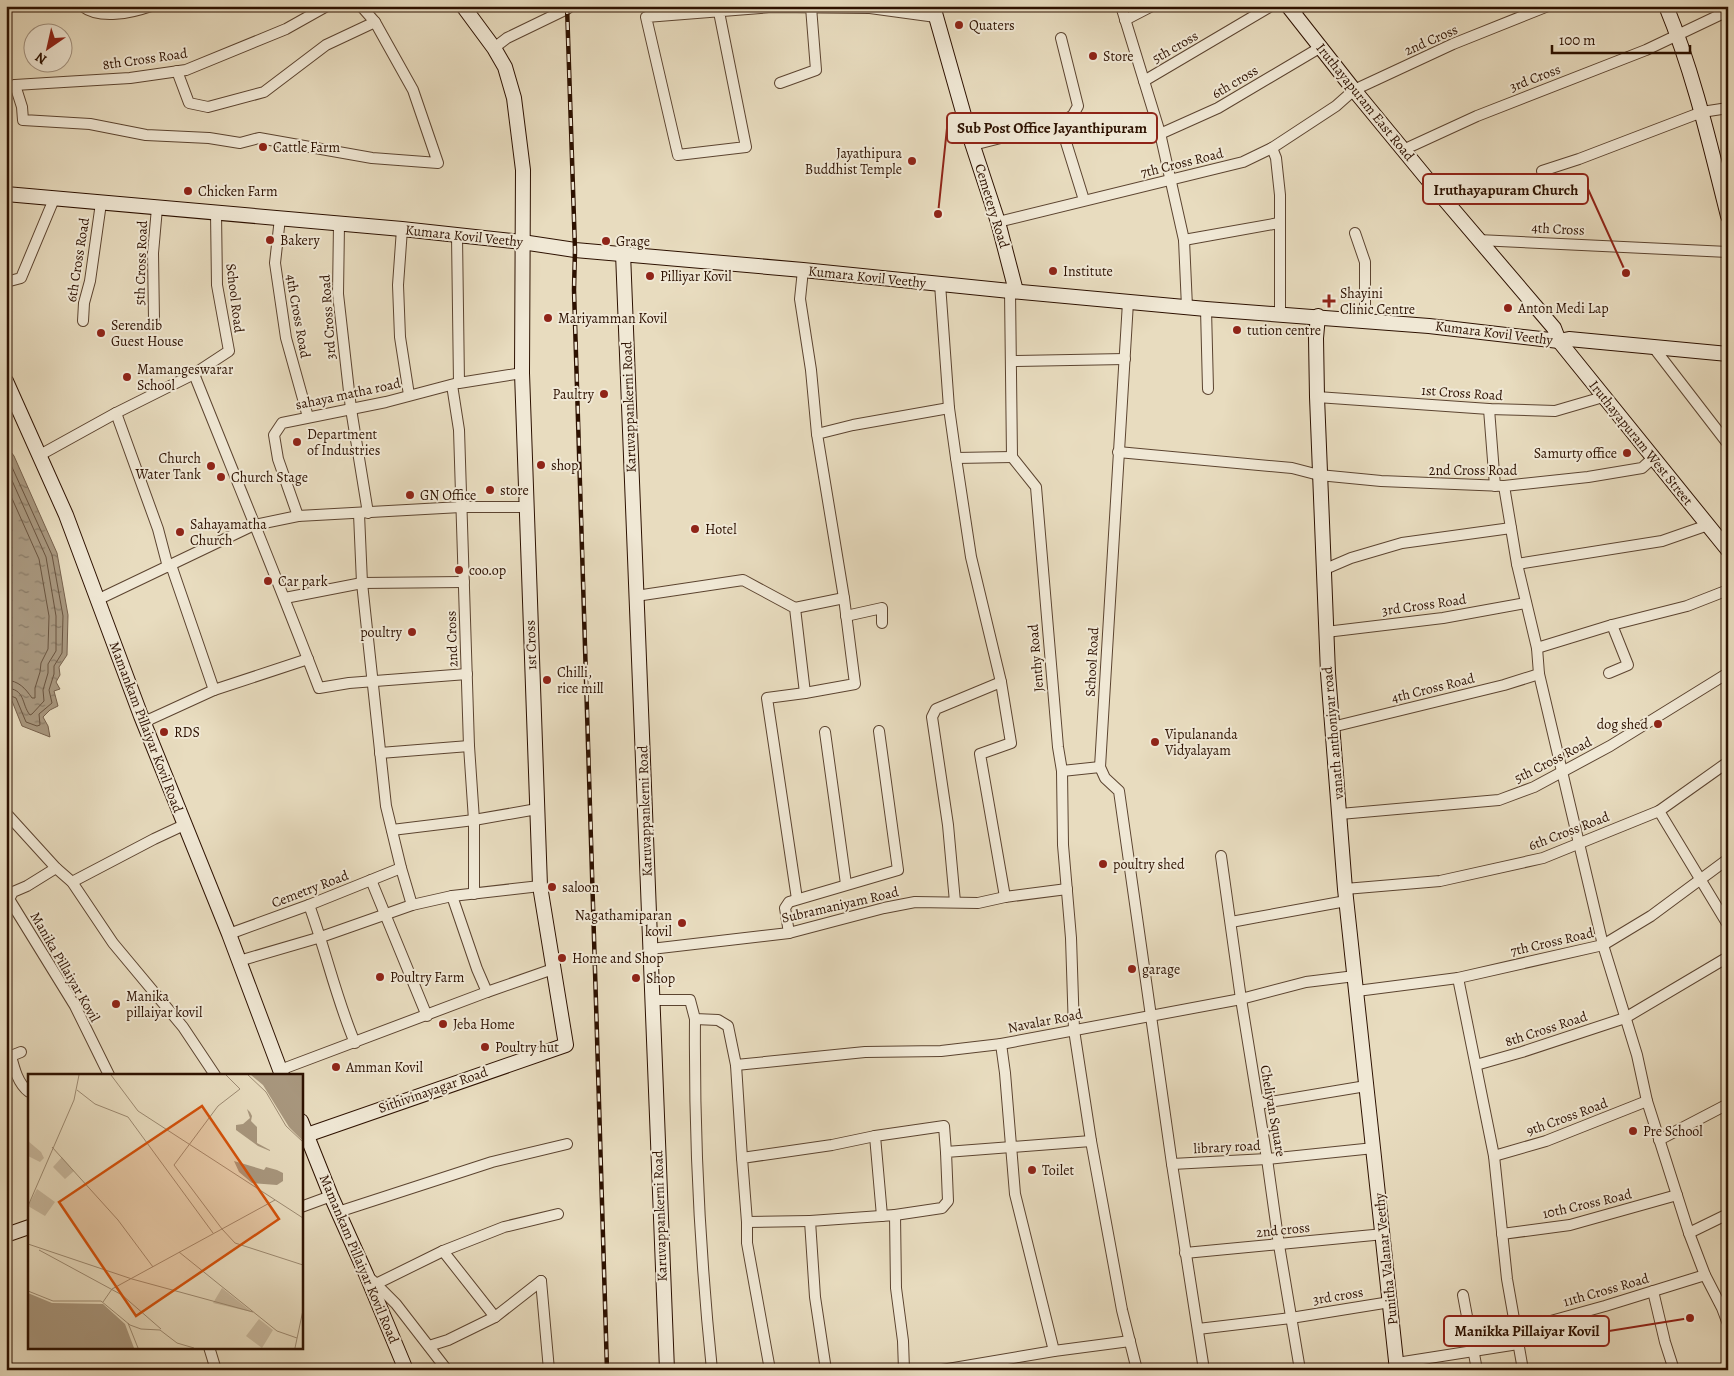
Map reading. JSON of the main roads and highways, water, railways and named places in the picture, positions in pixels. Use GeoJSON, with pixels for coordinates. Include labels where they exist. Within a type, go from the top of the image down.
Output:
{"type":"FeatureCollection","features":[{"type":"Feature","properties":{"kind":"main road","name":"1st Cross"},"geometry":{"type":"LineString","coordinates":[[463,6],[505,66],[514,98],[523,170],[522,372],[540,886],[566,1045]]}},
{"type":"Feature","properties":{"kind":"main road"},"geometry":{"type":"LineString","coordinates":[[1666,6],[1678,35],[1702,112],[1728,216]]}},
{"type":"Feature","properties":{"kind":"main road","name":"Iruthayapuram East Road"},"geometry":{"type":"LineString","coordinates":[[1295,8],[1321,47],[1354,90],[1478,240],[1554,328],[1558,338]]}},
{"type":"Feature","properties":{"kind":"main road","name":"Cemetery Road"},"geometry":{"type":"LineString","coordinates":[[934,11],[973,145],[998,222],[1013,291]]}},
{"type":"Feature","properties":{"kind":"main road","name":"Kumara Kovil Veethy"},"geometry":{"type":"LineString","coordinates":[[6,194],[402,229],[522,242],[575,250],[623,253],[1128,302],[1365,320],[1728,354]]}},
{"type":"Feature","properties":{"kind":"main road","name":"Karuvappankerni Road"},"geometry":{"type":"LineString","coordinates":[[623,253],[667,1370]]}},
{"type":"Feature","properties":{"kind":"main road","name":"vanath anthoniyar road"},"geometry":{"type":"LineString","coordinates":[[1318,316],[1316,397],[1332,727],[1346,895],[1374,1148]]}},
{"type":"Feature","properties":{"kind":"main road","name":"Iruthayapuram West Street"},"geometry":{"type":"LineString","coordinates":[[1558,338],[1603,397],[1728,550]]}},
{"type":"Feature","properties":{"kind":"main road","name":"Mamankam Pillaiyar Kovil Road"},"geometry":{"type":"LineString","coordinates":[[6,381],[66,515],[96,600],[229,934],[281,1072]]}},
{"type":"Feature","properties":{"kind":"main road","name":"Sithivinayagar Road"},"geometry":{"type":"LineString","coordinates":[[304,1136],[566,1045]]}},
{"type":"Feature","properties":{"kind":"main road","name":"Mamankam Pillaiyar Kovil Road"},"geometry":{"type":"LineString","coordinates":[[304,1136],[371,1279],[406,1370]]}},
{"type":"Feature","properties":{"kind":"main road","name":"Punitha Valanar Veethy"},"geometry":{"type":"LineString","coordinates":[[1374,1148],[1397,1367]]}},
{"type":"Feature","properties":{"kind":"main road"},"geometry":{"type":"LineString","coordinates":[[6,1235],[28,1227]]}},
{"type":"Feature","properties":{"kind":"water"},"geometry":{"type":"Polygon","coordinates":[[[6,445],[14,456],[57,553],[68,615],[67,655],[59,667],[60,675],[56,682],[60,689],[54,691],[58,706],[50,710],[43,717],[48,726],[50,737],[22,726],[12,701],[6,698],[6,445]]]}},
{"type":"Feature","properties":{"kind":"railway"},"geometry":{"type":"LineString","coordinates":[[567,6],[607,1370]]}},
{"type":"Feature","properties":{"kind":"place","name":"Quaters"},"geometry":{"type":"Point","coordinates":[959,25]}},
{"type":"Feature","properties":{"kind":"place","name":"Store"},"geometry":{"type":"Point","coordinates":[1093,56]}},
{"type":"Feature","properties":{"kind":"place","name":"Cattle Farm"},"geometry":{"type":"Point","coordinates":[263,147]}},
{"type":"Feature","properties":{"kind":"place","name":"Jayathipura Buddhist Temple"},"geometry":{"type":"Point","coordinates":[912,161]}},
{"type":"Feature","properties":{"kind":"place","name":"Chicken Farm"},"geometry":{"type":"Point","coordinates":[188,191]}},
{"type":"Feature","properties":{"kind":"place","name":"Sub Post Office Jayanthipuram"},"geometry":{"type":"Point","coordinates":[938,214]}},
{"type":"Feature","properties":{"kind":"place","name":"Bakery"},"geometry":{"type":"Point","coordinates":[270,240]}},
{"type":"Feature","properties":{"kind":"place","name":"Grage"},"geometry":{"type":"Point","coordinates":[606,241]}},
{"type":"Feature","properties":{"kind":"place","name":"Institute"},"geometry":{"type":"Point","coordinates":[1053,271]}},
{"type":"Feature","properties":{"kind":"place","name":"Iruthayapuram Church"},"geometry":{"type":"Point","coordinates":[1626,273]}},
{"type":"Feature","properties":{"kind":"place","name":"Pilliyar Kovil"},"geometry":{"type":"Point","coordinates":[650,276]}},
{"type":"Feature","properties":{"kind":"place","name":"Shayini Clinic Centre"},"geometry":{"type":"Point","coordinates":[1329,301]}},
{"type":"Feature","properties":{"kind":"place","name":"Anton Medi Lap"},"geometry":{"type":"Point","coordinates":[1508,308]}},
{"type":"Feature","properties":{"kind":"place","name":"Mariyamman Kovil"},"geometry":{"type":"Point","coordinates":[548,318]}},
{"type":"Feature","properties":{"kind":"place","name":"tution centre"},"geometry":{"type":"Point","coordinates":[1237,330]}},
{"type":"Feature","properties":{"kind":"place","name":"Serendib Guest House"},"geometry":{"type":"Point","coordinates":[101,333]}},
{"type":"Feature","properties":{"kind":"place","name":"Mamangeswarar School"},"geometry":{"type":"Point","coordinates":[127,377]}},
{"type":"Feature","properties":{"kind":"place","name":"Paultry"},"geometry":{"type":"Point","coordinates":[604,394]}},
{"type":"Feature","properties":{"kind":"place","name":"Department of Industries"},"geometry":{"type":"Point","coordinates":[297,442]}},
{"type":"Feature","properties":{"kind":"place","name":"Samurty office"},"geometry":{"type":"Point","coordinates":[1627,453]}},
{"type":"Feature","properties":{"kind":"place","name":"shop"},"geometry":{"type":"Point","coordinates":[541,465]}},
{"type":"Feature","properties":{"kind":"place","name":"Church Water Tank"},"geometry":{"type":"Point","coordinates":[211,466]}},
{"type":"Feature","properties":{"kind":"place","name":"Church Stage"},"geometry":{"type":"Point","coordinates":[221,477]}},
{"type":"Feature","properties":{"kind":"place","name":"store"},"geometry":{"type":"Point","coordinates":[490,490]}},
{"type":"Feature","properties":{"kind":"place","name":"GN Office"},"geometry":{"type":"Point","coordinates":[410,495]}},
{"type":"Feature","properties":{"kind":"place","name":"Hotel"},"geometry":{"type":"Point","coordinates":[695,529]}},
{"type":"Feature","properties":{"kind":"place","name":"Sahayamatha Church"},"geometry":{"type":"Point","coordinates":[180,532]}},
{"type":"Feature","properties":{"kind":"place","name":"coo.op"},"geometry":{"type":"Point","coordinates":[459,570]}},
{"type":"Feature","properties":{"kind":"place","name":"Car park"},"geometry":{"type":"Point","coordinates":[268,581]}},
{"type":"Feature","properties":{"kind":"place","name":"poultry"},"geometry":{"type":"Point","coordinates":[412,632]}},
{"type":"Feature","properties":{"kind":"place","name":"Chilli, rice mill"},"geometry":{"type":"Point","coordinates":[547,680]}},
{"type":"Feature","properties":{"kind":"place","name":"dog shed"},"geometry":{"type":"Point","coordinates":[1658,724]}},
{"type":"Feature","properties":{"kind":"place","name":"RDS"},"geometry":{"type":"Point","coordinates":[164,732]}},
{"type":"Feature","properties":{"kind":"place","name":"Vipulananda Vidyalayam"},"geometry":{"type":"Point","coordinates":[1155,742]}},
{"type":"Feature","properties":{"kind":"place","name":"poultry shed"},"geometry":{"type":"Point","coordinates":[1103,864]}},
{"type":"Feature","properties":{"kind":"place","name":"saloon"},"geometry":{"type":"Point","coordinates":[552,887]}},
{"type":"Feature","properties":{"kind":"place","name":"Nagathamiparan kovil"},"geometry":{"type":"Point","coordinates":[682,923]}},
{"type":"Feature","properties":{"kind":"place","name":"Home and Shop"},"geometry":{"type":"Point","coordinates":[562,958]}},
{"type":"Feature","properties":{"kind":"place","name":"garage"},"geometry":{"type":"Point","coordinates":[1132,969]}},
{"type":"Feature","properties":{"kind":"place","name":"Poultry Farm"},"geometry":{"type":"Point","coordinates":[380,977]}},
{"type":"Feature","properties":{"kind":"place","name":"Shop"},"geometry":{"type":"Point","coordinates":[636,978]}},
{"type":"Feature","properties":{"kind":"place","name":"Manika pillaiyar kovil"},"geometry":{"type":"Point","coordinates":[116,1004]}},
{"type":"Feature","properties":{"kind":"place","name":"Jeba Home"},"geometry":{"type":"Point","coordinates":[443,1024]}},
{"type":"Feature","properties":{"kind":"place","name":"Poultry hut"},"geometry":{"type":"Point","coordinates":[485,1047]}},
{"type":"Feature","properties":{"kind":"place","name":"Amman Kovil"},"geometry":{"type":"Point","coordinates":[336,1067]}},
{"type":"Feature","properties":{"kind":"place","name":"Pre School"},"geometry":{"type":"Point","coordinates":[1633,1131]}},
{"type":"Feature","properties":{"kind":"place","name":"Toilet"},"geometry":{"type":"Point","coordinates":[1032,1170]}},
{"type":"Feature","properties":{"kind":"place","name":"Manikka Pillaiyar Kovil"},"geometry":{"type":"Point","coordinates":[1690,1318]}}]}
